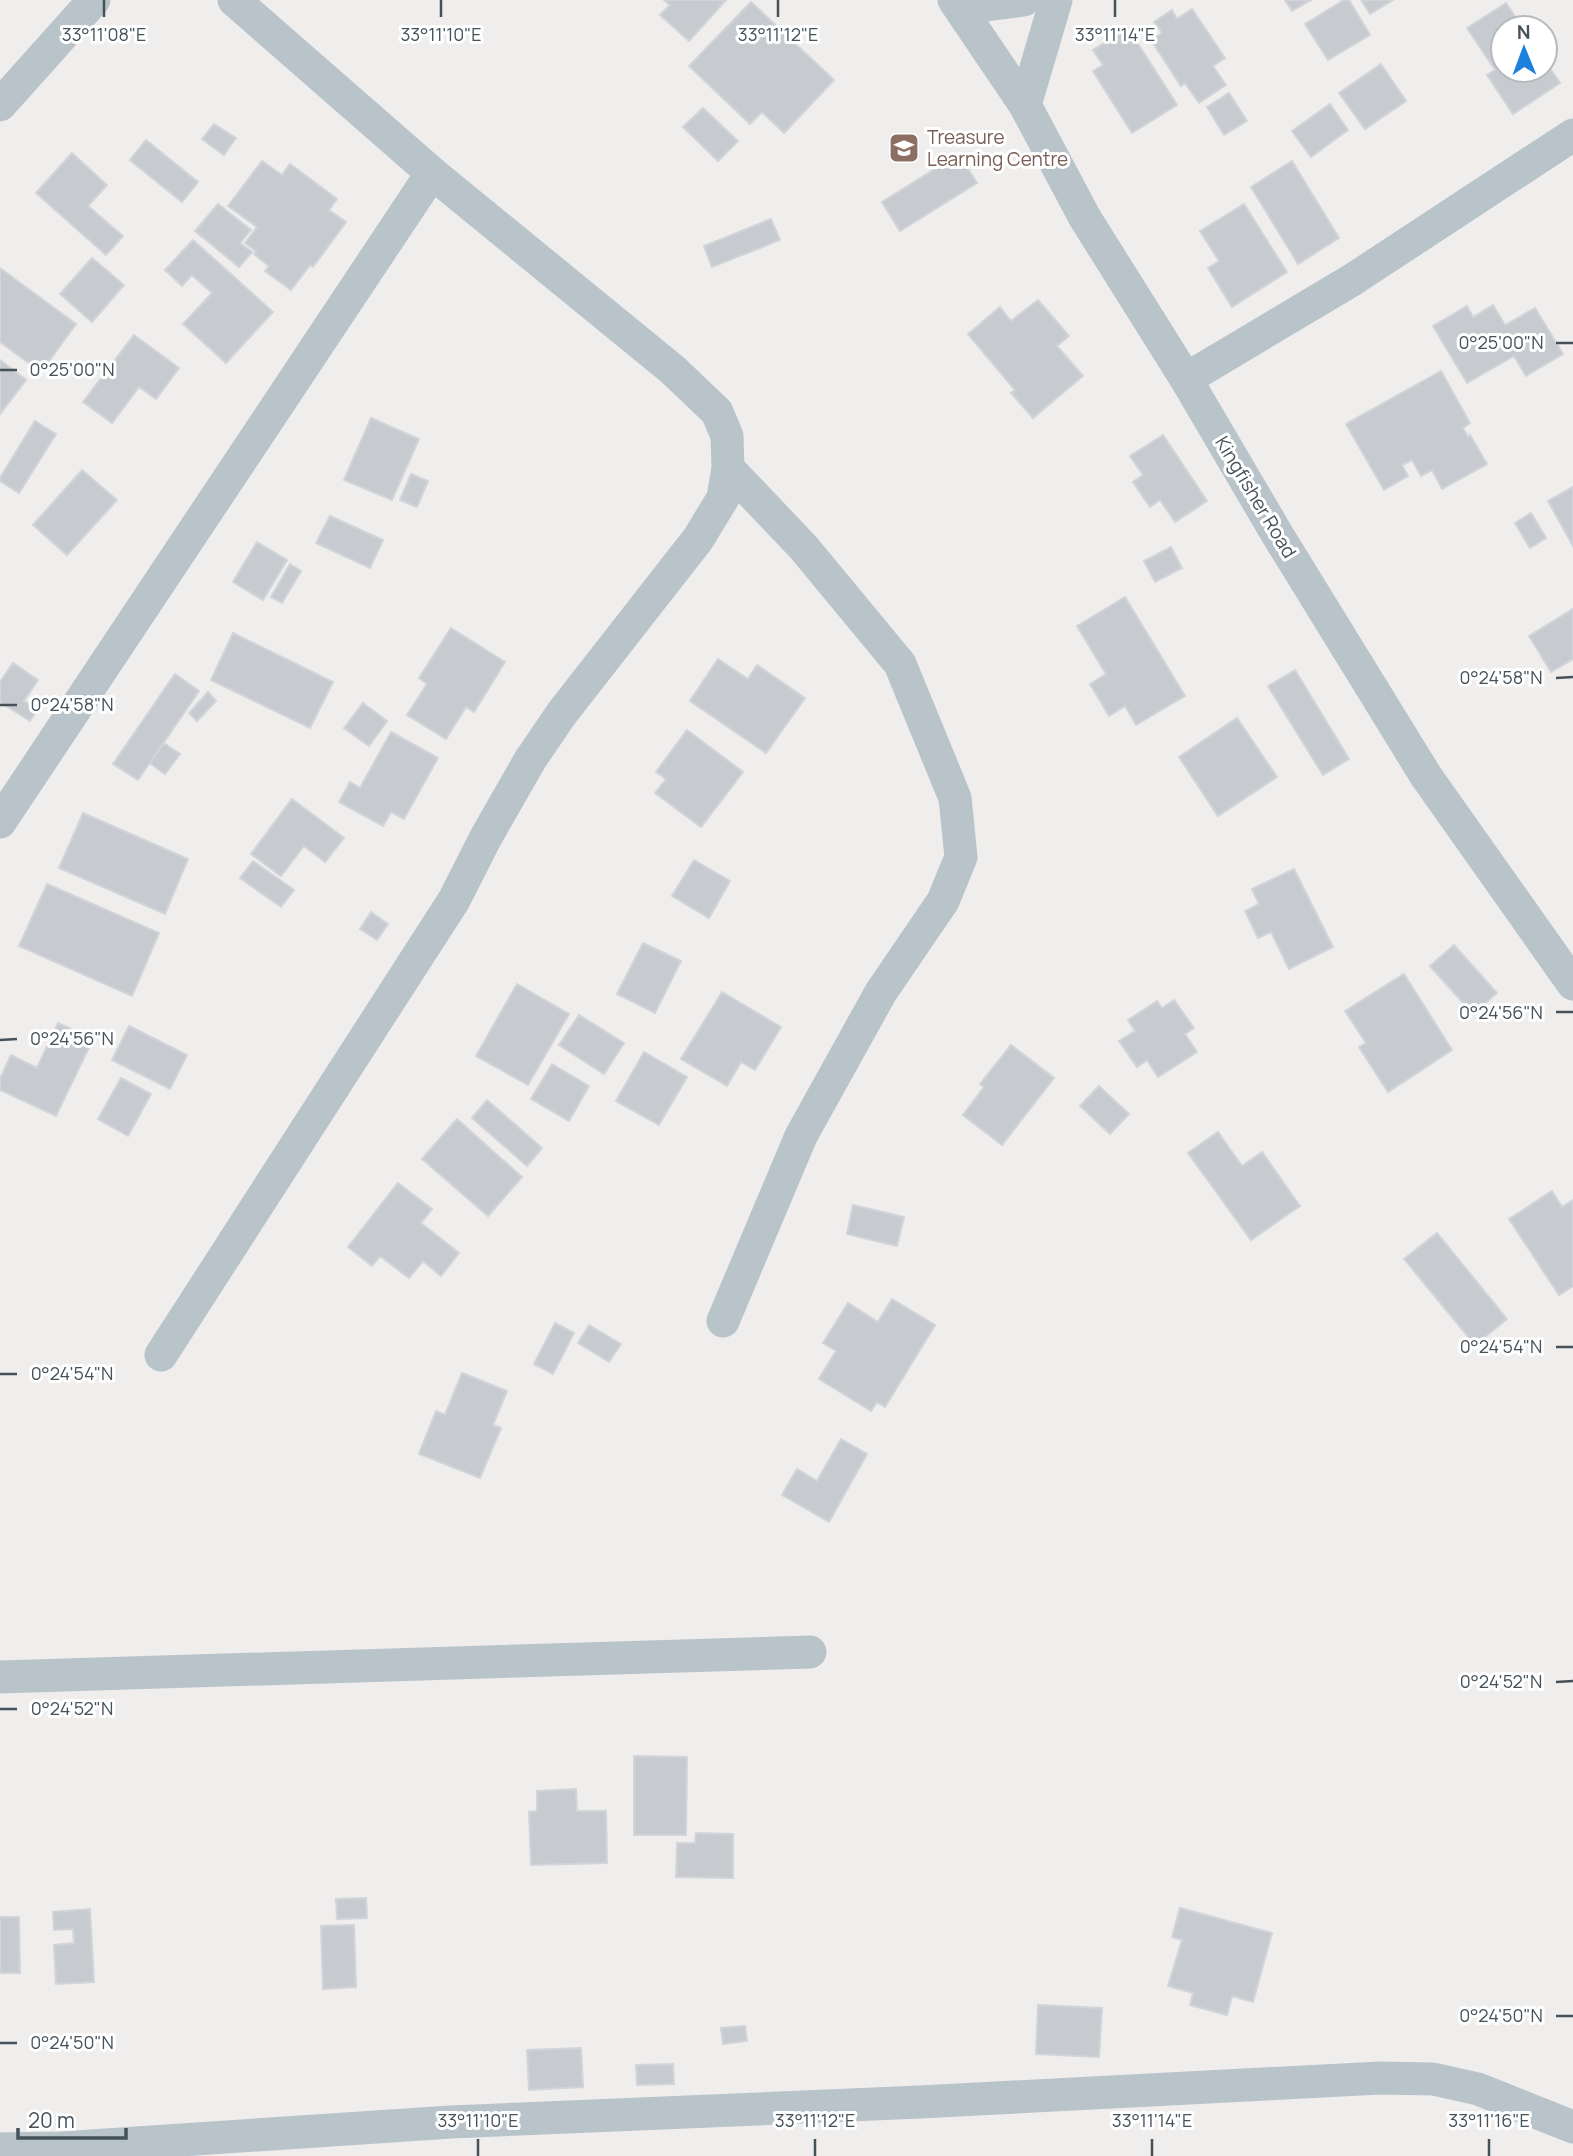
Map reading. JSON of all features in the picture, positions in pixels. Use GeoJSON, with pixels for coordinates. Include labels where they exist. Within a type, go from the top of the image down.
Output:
{"type":"FeatureCollection","features":[{"type":"Feature","properties":{"kind":"street"},"geometry":{"type":"LineString","coordinates":[[0,105],[94,0]]}},
{"type":"Feature","properties":{"kind":"street"},"geometry":{"type":"LineString","coordinates":[[160,1355],[454,900],[530,760],[562,713],[698,539],[723,498],[728,468],[727,436],[716,412],[673,370],[432,173],[234,0]]}},
{"type":"Feature","properties":{"kind":"street"},"geometry":{"type":"LineString","coordinates":[[958,4],[1024,0]]}},
{"type":"Feature","properties":{"kind":"street"},"geometry":{"type":"LineString","coordinates":[[1025,105],[1056,0]]}},
{"type":"Feature","properties":{"kind":"street","name":"Kingfisher Road"},"geometry":{"type":"LineString","coordinates":[[958,4],[1025,105],[1086,218],[1426,776],[1573,984]]}},
{"type":"Feature","properties":{"kind":"street"},"geometry":{"type":"LineString","coordinates":[[1186,379],[1569,146]]}},
{"type":"Feature","properties":{"kind":"street"},"geometry":{"type":"LineString","coordinates":[[0,822],[432,173]]}},
{"type":"Feature","properties":{"kind":"street"},"geometry":{"type":"LineString","coordinates":[[723,1321],[801,1136],[881,992],[943,901],[961,858],[956,798],[900,664],[804,548],[728,468]]}},
{"type":"Feature","properties":{"kind":"street"},"geometry":{"type":"LineString","coordinates":[[0,1677],[810,1652]]}},
{"type":"Feature","properties":{"kind":"street"},"geometry":{"type":"LineString","coordinates":[[0,2148],[61,2148],[451,2122],[920,2102],[1380,2078],[1433,2079],[1478,2089],[1573,2127]]}},
{"type":"Feature","properties":{"kind":"building"},"geometry":{"type":"Polygon","coordinates":[[[664,0],[726,0],[689,41],[660,15],[670,5],[664,0]]]}},
{"type":"Feature","properties":{"kind":"building"},"geometry":{"type":"Polygon","coordinates":[[[1285,0],[1311,0],[1292,11],[1285,0]]]}},
{"type":"Feature","properties":{"kind":"building"},"geometry":{"type":"Polygon","coordinates":[[[1344,0],[1349,0],[1370,35],[1328,60],[1305,24],[1344,0]]]}},
{"type":"Feature","properties":{"kind":"building"},"geometry":{"type":"Polygon","coordinates":[[[1361,0],[1393,0],[1370,14],[1361,0]]]}},
{"type":"Feature","properties":{"kind":"building"},"geometry":{"type":"Polygon","coordinates":[[[751,2],[834,80],[784,133],[762,112],[750,124],[689,66],[751,2]]]}},
{"type":"Feature","properties":{"kind":"building"},"geometry":{"type":"Polygon","coordinates":[[[1506,3],[1513,14],[1489,14],[1489,61],[1467,28],[1506,3]]]}},
{"type":"Feature","properties":{"kind":"building"},"geometry":{"type":"Polygon","coordinates":[[[1192,9],[1225,58],[1213,66],[1226,85],[1199,103],[1185,83],[1181,86],[1151,40],[1162,33],[1154,22],[1172,10],[1177,19],[1192,9]]]}},
{"type":"Feature","properties":{"kind":"building"},"geometry":{"type":"Polygon","coordinates":[[[1128,28],[1177,105],[1132,133],[1093,71],[1103,65],[1093,50],[1128,28]]]}},
{"type":"Feature","properties":{"kind":"building"},"geometry":{"type":"Polygon","coordinates":[[[1381,64],[1406,101],[1365,129],[1339,93],[1381,64]]]}},
{"type":"Feature","properties":{"kind":"building"},"geometry":{"type":"Polygon","coordinates":[[[1493,84],[1558,84],[1513,114],[1493,84]]]}},
{"type":"Feature","properties":{"kind":"building"},"geometry":{"type":"Polygon","coordinates":[[[1229,93],[1247,121],[1224,135],[1207,107],[1229,93]]]}},
{"type":"Feature","properties":{"kind":"building"},"geometry":{"type":"Polygon","coordinates":[[[1330,104],[1348,130],[1311,157],[1292,131],[1330,104]]]}},
{"type":"Feature","properties":{"kind":"building"},"geometry":{"type":"Polygon","coordinates":[[[703,108],[738,141],[718,161],[683,127],[703,108]]]}},
{"type":"Feature","properties":{"kind":"building"},"geometry":{"type":"Polygon","coordinates":[[[214,124],[236,138],[224,155],[202,139],[214,124]]]}},
{"type":"Feature","properties":{"kind":"building"},"geometry":{"type":"Polygon","coordinates":[[[146,140],[198,182],[182,202],[130,160],[146,140]]]}},
{"type":"Feature","properties":{"kind":"building"},"geometry":{"type":"Polygon","coordinates":[[[72,153],[107,185],[88,206],[123,236],[106,255],[36,193],[72,153]]]}},
{"type":"Feature","properties":{"kind":"building"},"geometry":{"type":"Polygon","coordinates":[[[959,154],[977,183],[900,231],[882,202],[959,154]]]}},
{"type":"Feature","properties":{"kind":"building"},"geometry":{"type":"Polygon","coordinates":[[[262,161],[282,175],[290,164],[337,199],[329,210],[346,222],[313,267],[310,265],[291,290],[265,271],[269,266],[245,243],[257,227],[228,206],[262,161]]]}},
{"type":"Feature","properties":{"kind":"building"},"geometry":{"type":"Polygon","coordinates":[[[1292,161],[1339,238],[1298,264],[1251,187],[1292,161]]]}},
{"type":"Feature","properties":{"kind":"building"},"geometry":{"type":"Polygon","coordinates":[[[218,204],[251,230],[240,243],[252,252],[239,267],[195,231],[218,204]]]}},
{"type":"Feature","properties":{"kind":"building"},"geometry":{"type":"Polygon","coordinates":[[[1244,204],[1287,272],[1232,307],[1208,268],[1219,261],[1200,231],[1244,204]]]}},
{"type":"Feature","properties":{"kind":"building"},"geometry":{"type":"Polygon","coordinates":[[[771,219],[780,240],[712,267],[704,246],[771,219]]]}},
{"type":"Feature","properties":{"kind":"building"},"geometry":{"type":"Polygon","coordinates":[[[193,240],[273,312],[226,363],[183,324],[212,293],[192,275],[182,286],[165,270],[193,240]]]}},
{"type":"Feature","properties":{"kind":"building"},"geometry":{"type":"Polygon","coordinates":[[[92,258],[124,285],[92,322],[60,294],[92,258]]]}},
{"type":"Feature","properties":{"kind":"building"},"geometry":{"type":"Polygon","coordinates":[[[0,268],[76,324],[41,372],[0,342],[0,268]]]}},
{"type":"Feature","properties":{"kind":"building"},"geometry":{"type":"Polygon","coordinates":[[[1038,300],[1069,336],[1057,346],[1083,376],[1033,418],[1011,393],[1015,390],[968,334],[1000,307],[1011,321],[1038,300]]]}},
{"type":"Feature","properties":{"kind":"building"},"geometry":{"type":"Polygon","coordinates":[[[1493,305],[1505,325],[1535,308],[1563,354],[1526,376],[1514,356],[1467,383],[1433,326],[1467,306],[1473,317],[1493,305]]]}},
{"type":"Feature","properties":{"kind":"building"},"geometry":{"type":"Polygon","coordinates":[[[134,335],[179,368],[156,399],[139,387],[112,423],[83,402],[134,335]]]}},
{"type":"Feature","properties":{"kind":"building"},"geometry":{"type":"Polygon","coordinates":[[[0,360],[26,380],[0,414],[0,360]]]}},
{"type":"Feature","properties":{"kind":"building"},"geometry":{"type":"Polygon","coordinates":[[[1441,371],[1470,423],[1463,428],[1487,464],[1442,489],[1432,470],[1421,476],[1412,460],[1402,465],[1408,476],[1384,490],[1346,424],[1441,371]]]}},
{"type":"Feature","properties":{"kind":"building"},"geometry":{"type":"Polygon","coordinates":[[[371,418],[419,439],[392,500],[344,480],[371,418]]]}},
{"type":"Feature","properties":{"kind":"building"},"geometry":{"type":"Polygon","coordinates":[[[35,421],[56,434],[19,493],[0,481],[0,478],[35,421]]]}},
{"type":"Feature","properties":{"kind":"building"},"geometry":{"type":"Polygon","coordinates":[[[1163,435],[1207,501],[1175,522],[1160,500],[1150,507],[1133,482],[1143,475],[1130,456],[1163,435]]]}},
{"type":"Feature","properties":{"kind":"building"},"geometry":{"type":"Polygon","coordinates":[[[82,470],[117,500],[67,555],[33,525],[82,470]]]}},
{"type":"Feature","properties":{"kind":"building"},"geometry":{"type":"Polygon","coordinates":[[[411,474],[428,481],[417,507],[400,500],[411,474]]]}},
{"type":"Feature","properties":{"kind":"building"},"geometry":{"type":"Polygon","coordinates":[[[1573,487],[1573,546],[1548,501],[1573,487]]]}},
{"type":"Feature","properties":{"kind":"building"},"geometry":{"type":"Polygon","coordinates":[[[1531,513],[1546,538],[1530,548],[1515,523],[1531,513]]]}},
{"type":"Feature","properties":{"kind":"building"},"geometry":{"type":"Polygon","coordinates":[[[330,516],[383,540],[370,568],[316,543],[330,516]]]}},
{"type":"Feature","properties":{"kind":"building"},"geometry":{"type":"Polygon","coordinates":[[[257,542],[287,560],[263,600],[233,582],[257,542]]]}},
{"type":"Feature","properties":{"kind":"building"},"geometry":{"type":"Polygon","coordinates":[[[1171,547],[1182,568],[1155,582],[1144,561],[1171,547]]]}},
{"type":"Feature","properties":{"kind":"building"},"geometry":{"type":"Polygon","coordinates":[[[290,564],[301,571],[282,603],[271,597],[290,564]]]}},
{"type":"Feature","properties":{"kind":"building"},"geometry":{"type":"Polygon","coordinates":[[[1125,597],[1185,696],[1136,725],[1125,706],[1109,716],[1090,684],[1106,674],[1077,626],[1125,597]]]}},
{"type":"Feature","properties":{"kind":"building"},"geometry":{"type":"Polygon","coordinates":[[[1573,609],[1573,659],[1551,672],[1529,636],[1573,609]]]}},
{"type":"Feature","properties":{"kind":"building"},"geometry":{"type":"Polygon","coordinates":[[[451,628],[505,662],[474,712],[466,707],[446,739],[407,715],[427,684],[419,678],[451,628]]]}},
{"type":"Feature","properties":{"kind":"building"},"geometry":{"type":"Polygon","coordinates":[[[233,633],[333,682],[310,728],[211,680],[233,633]]]}},
{"type":"Feature","properties":{"kind":"building"},"geometry":{"type":"Polygon","coordinates":[[[718,659],[748,679],[757,665],[805,698],[766,753],[690,701],[718,659]]]}},
{"type":"Feature","properties":{"kind":"building"},"geometry":{"type":"Polygon","coordinates":[[[13,663],[38,680],[24,701],[38,709],[30,721],[0,702],[0,682],[13,663]]]}},
{"type":"Feature","properties":{"kind":"building"},"geometry":{"type":"Polygon","coordinates":[[[1295,670],[1349,759],[1323,775],[1268,686],[1295,670]]]}},
{"type":"Feature","properties":{"kind":"building"},"geometry":{"type":"Polygon","coordinates":[[[175,674],[199,691],[138,780],[113,764],[175,674]]]}},
{"type":"Feature","properties":{"kind":"building"},"geometry":{"type":"Polygon","coordinates":[[[208,692],[216,701],[197,721],[189,713],[208,692]]]}},
{"type":"Feature","properties":{"kind":"building"},"geometry":{"type":"Polygon","coordinates":[[[363,703],[387,721],[369,746],[344,728],[363,703]]]}},
{"type":"Feature","properties":{"kind":"building"},"geometry":{"type":"Polygon","coordinates":[[[1237,718],[1277,777],[1218,816],[1179,757],[1237,718]]]}},
{"type":"Feature","properties":{"kind":"building"},"geometry":{"type":"Polygon","coordinates":[[[687,730],[743,772],[701,827],[655,793],[666,779],[656,772],[687,730]]]}},
{"type":"Feature","properties":{"kind":"building"},"geometry":{"type":"Polygon","coordinates":[[[391,732],[438,758],[404,819],[391,812],[383,826],[339,802],[350,782],[360,788],[391,732]]]}},
{"type":"Feature","properties":{"kind":"building"},"geometry":{"type":"Polygon","coordinates":[[[164,743],[180,754],[165,774],[150,763],[164,743]]]}},
{"type":"Feature","properties":{"kind":"building"},"geometry":{"type":"Polygon","coordinates":[[[292,799],[344,838],[325,862],[304,846],[281,876],[251,854],[292,799]]]}},
{"type":"Feature","properties":{"kind":"building"},"geometry":{"type":"Polygon","coordinates":[[[83,813],[188,859],[165,914],[59,868],[83,813]]]}},
{"type":"Feature","properties":{"kind":"building"},"geometry":{"type":"Polygon","coordinates":[[[694,860],[730,881],[709,918],[672,896],[694,860]]]}},
{"type":"Feature","properties":{"kind":"building"},"geometry":{"type":"Polygon","coordinates":[[[253,861],[294,890],[281,907],[240,878],[253,861]]]}},
{"type":"Feature","properties":{"kind":"building"},"geometry":{"type":"Polygon","coordinates":[[[1294,869],[1333,947],[1289,969],[1271,932],[1258,938],[1245,911],[1259,904],[1252,889],[1294,869]]]}},
{"type":"Feature","properties":{"kind":"building"},"geometry":{"type":"Polygon","coordinates":[[[47,884],[159,933],[132,996],[19,946],[47,884]]]}},
{"type":"Feature","properties":{"kind":"building"},"geometry":{"type":"Polygon","coordinates":[[[371,912],[388,924],[377,940],[360,929],[371,912]]]}},
{"type":"Feature","properties":{"kind":"building"},"geometry":{"type":"Polygon","coordinates":[[[643,943],[681,961],[655,1013],[617,994],[643,943]]]}},
{"type":"Feature","properties":{"kind":"building"},"geometry":{"type":"Polygon","coordinates":[[[1454,945],[1497,993],[1473,1014],[1430,966],[1454,945]]]}},
{"type":"Feature","properties":{"kind":"building"},"geometry":{"type":"Polygon","coordinates":[[[1404,974],[1452,1050],[1388,1092],[1359,1047],[1366,1043],[1345,1011],[1404,974]]]}},
{"type":"Feature","properties":{"kind":"building"},"geometry":{"type":"Polygon","coordinates":[[[517,984],[569,1014],[528,1085],[476,1056],[517,984]]]}},
{"type":"Feature","properties":{"kind":"building"},"geometry":{"type":"Polygon","coordinates":[[[722,992],[781,1027],[755,1070],[741,1062],[727,1086],[681,1059],[722,992]]]}},
{"type":"Feature","properties":{"kind":"building"},"geometry":{"type":"Polygon","coordinates":[[[1174,1000],[1194,1028],[1185,1034],[1197,1052],[1158,1077],[1147,1060],[1137,1067],[1119,1041],[1135,1031],[1128,1020],[1157,1001],[1162,1008],[1174,1000]]]}},
{"type":"Feature","properties":{"kind":"building"},"geometry":{"type":"Polygon","coordinates":[[[579,1015],[624,1043],[604,1074],[559,1045],[579,1015]]]}},
{"type":"Feature","properties":{"kind":"building"},"geometry":{"type":"Polygon","coordinates":[[[58,1023],[93,1039],[56,1116],[0,1090],[0,1079],[11,1055],[37,1068],[58,1023]]]}},
{"type":"Feature","properties":{"kind":"building"},"geometry":{"type":"Polygon","coordinates":[[[129,1026],[187,1055],[170,1089],[112,1060],[129,1026]]]}},
{"type":"Feature","properties":{"kind":"building"},"geometry":{"type":"Polygon","coordinates":[[[1011,1045],[1054,1078],[1002,1145],[963,1115],[984,1087],[980,1084],[1011,1045]]]}},
{"type":"Feature","properties":{"kind":"building"},"geometry":{"type":"Polygon","coordinates":[[[644,1052],[687,1077],[659,1125],[616,1101],[644,1052]]]}},
{"type":"Feature","properties":{"kind":"building"},"geometry":{"type":"Polygon","coordinates":[[[552,1064],[589,1086],[569,1121],[531,1099],[552,1064]]]}},
{"type":"Feature","properties":{"kind":"building"},"geometry":{"type":"Polygon","coordinates":[[[121,1078],[151,1094],[128,1136],[98,1119],[121,1078]]]}},
{"type":"Feature","properties":{"kind":"building"},"geometry":{"type":"Polygon","coordinates":[[[1099,1086],[1129,1114],[1110,1134],[1080,1106],[1099,1086]]]}},
{"type":"Feature","properties":{"kind":"building"},"geometry":{"type":"Polygon","coordinates":[[[487,1100],[542,1148],[527,1166],[472,1118],[487,1100]]]}},
{"type":"Feature","properties":{"kind":"building"},"geometry":{"type":"Polygon","coordinates":[[[457,1119],[522,1177],[488,1216],[422,1159],[457,1119]]]}},
{"type":"Feature","properties":{"kind":"building"},"geometry":{"type":"Polygon","coordinates":[[[1218,1132],[1242,1166],[1262,1152],[1300,1206],[1251,1240],[1188,1153],[1218,1132]]]}},
{"type":"Feature","properties":{"kind":"building"},"geometry":{"type":"Polygon","coordinates":[[[398,1183],[432,1209],[421,1223],[459,1253],[441,1276],[423,1261],[409,1278],[380,1256],[372,1266],[348,1247],[398,1183]]]}},
{"type":"Feature","properties":{"kind":"building"},"geometry":{"type":"Polygon","coordinates":[[[1552,1191],[1562,1207],[1573,1200],[1573,1286],[1559,1295],[1509,1219],[1552,1191]]]}},
{"type":"Feature","properties":{"kind":"building"},"geometry":{"type":"Polygon","coordinates":[[[853,1205],[904,1217],[897,1246],[847,1234],[853,1205]]]}},
{"type":"Feature","properties":{"kind":"building"},"geometry":{"type":"Polygon","coordinates":[[[1437,1233],[1507,1319],[1475,1345],[1404,1259],[1437,1233]]]}},
{"type":"Feature","properties":{"kind":"building"},"geometry":{"type":"Polygon","coordinates":[[[892,1299],[935,1325],[885,1407],[877,1402],[871,1411],[819,1379],[836,1351],[823,1343],[848,1303],[878,1322],[892,1299]]]}},
{"type":"Feature","properties":{"kind":"building"},"geometry":{"type":"Polygon","coordinates":[[[555,1323],[574,1333],[553,1374],[534,1364],[555,1323]]]}},
{"type":"Feature","properties":{"kind":"building"},"geometry":{"type":"Polygon","coordinates":[[[589,1325],[621,1344],[609,1362],[578,1343],[589,1325]]]}},
{"type":"Feature","properties":{"kind":"building"},"geometry":{"type":"Polygon","coordinates":[[[462,1373],[507,1391],[493,1425],[501,1428],[480,1478],[419,1454],[436,1411],[445,1415],[462,1373]]]}},
{"type":"Feature","properties":{"kind":"building"},"geometry":{"type":"Polygon","coordinates":[[[841,1439],[867,1454],[829,1522],[782,1495],[797,1469],[817,1481],[841,1439]]]}},
{"type":"Feature","properties":{"kind":"building"},"geometry":{"type":"Polygon","coordinates":[[[634,1756],[687,1757],[686,1835],[634,1835],[634,1756]]]}},
{"type":"Feature","properties":{"kind":"building"},"geometry":{"type":"Polygon","coordinates":[[[576,1789],[577,1811],[606,1811],[607,1863],[531,1865],[529,1812],[537,1811],[537,1791],[576,1789]]]}},
{"type":"Feature","properties":{"kind":"building"},"geometry":{"type":"Polygon","coordinates":[[[696,1833],[733,1834],[733,1878],[676,1877],[677,1843],[695,1843],[696,1833]]]}},
{"type":"Feature","properties":{"kind":"building"},"geometry":{"type":"Polygon","coordinates":[[[366,1898],[367,1918],[337,1919],[336,1899],[366,1898]]]}},
{"type":"Feature","properties":{"kind":"building"},"geometry":{"type":"Polygon","coordinates":[[[1180,1908],[1272,1933],[1253,2002],[1232,1996],[1227,2015],[1190,2005],[1193,1993],[1168,1986],[1182,1940],[1172,1937],[1180,1908]]]}},
{"type":"Feature","properties":{"kind":"building"},"geometry":{"type":"Polygon","coordinates":[[[90,1909],[94,1982],[56,1984],[54,1945],[74,1943],[73,1929],[54,1930],[53,1912],[90,1909]]]}},
{"type":"Feature","properties":{"kind":"building"},"geometry":{"type":"Polygon","coordinates":[[[0,1917],[19,1917],[20,1973],[0,1973],[0,1917]]]}},
{"type":"Feature","properties":{"kind":"building"},"geometry":{"type":"Polygon","coordinates":[[[354,1925],[356,1987],[323,1989],[321,1926],[354,1925]]]}},
{"type":"Feature","properties":{"kind":"building"},"geometry":{"type":"Polygon","coordinates":[[[1038,2005],[1102,2008],[1099,2057],[1036,2054],[1038,2005]]]}},
{"type":"Feature","properties":{"kind":"building"},"geometry":{"type":"Polygon","coordinates":[[[745,2026],[747,2041],[723,2044],[721,2028],[745,2026]]]}},
{"type":"Feature","properties":{"kind":"building"},"geometry":{"type":"Polygon","coordinates":[[[581,2048],[583,2087],[529,2090],[527,2050],[581,2048]]]}},
{"type":"Feature","properties":{"kind":"building"},"geometry":{"type":"Polygon","coordinates":[[[673,2064],[674,2084],[637,2085],[636,2065],[673,2064]]]}},
{"type":"Feature","properties":{"kind":"place","name":"Treasure Learning Centre"},"geometry":{"type":"Point","coordinates":[904,148]}}]}
